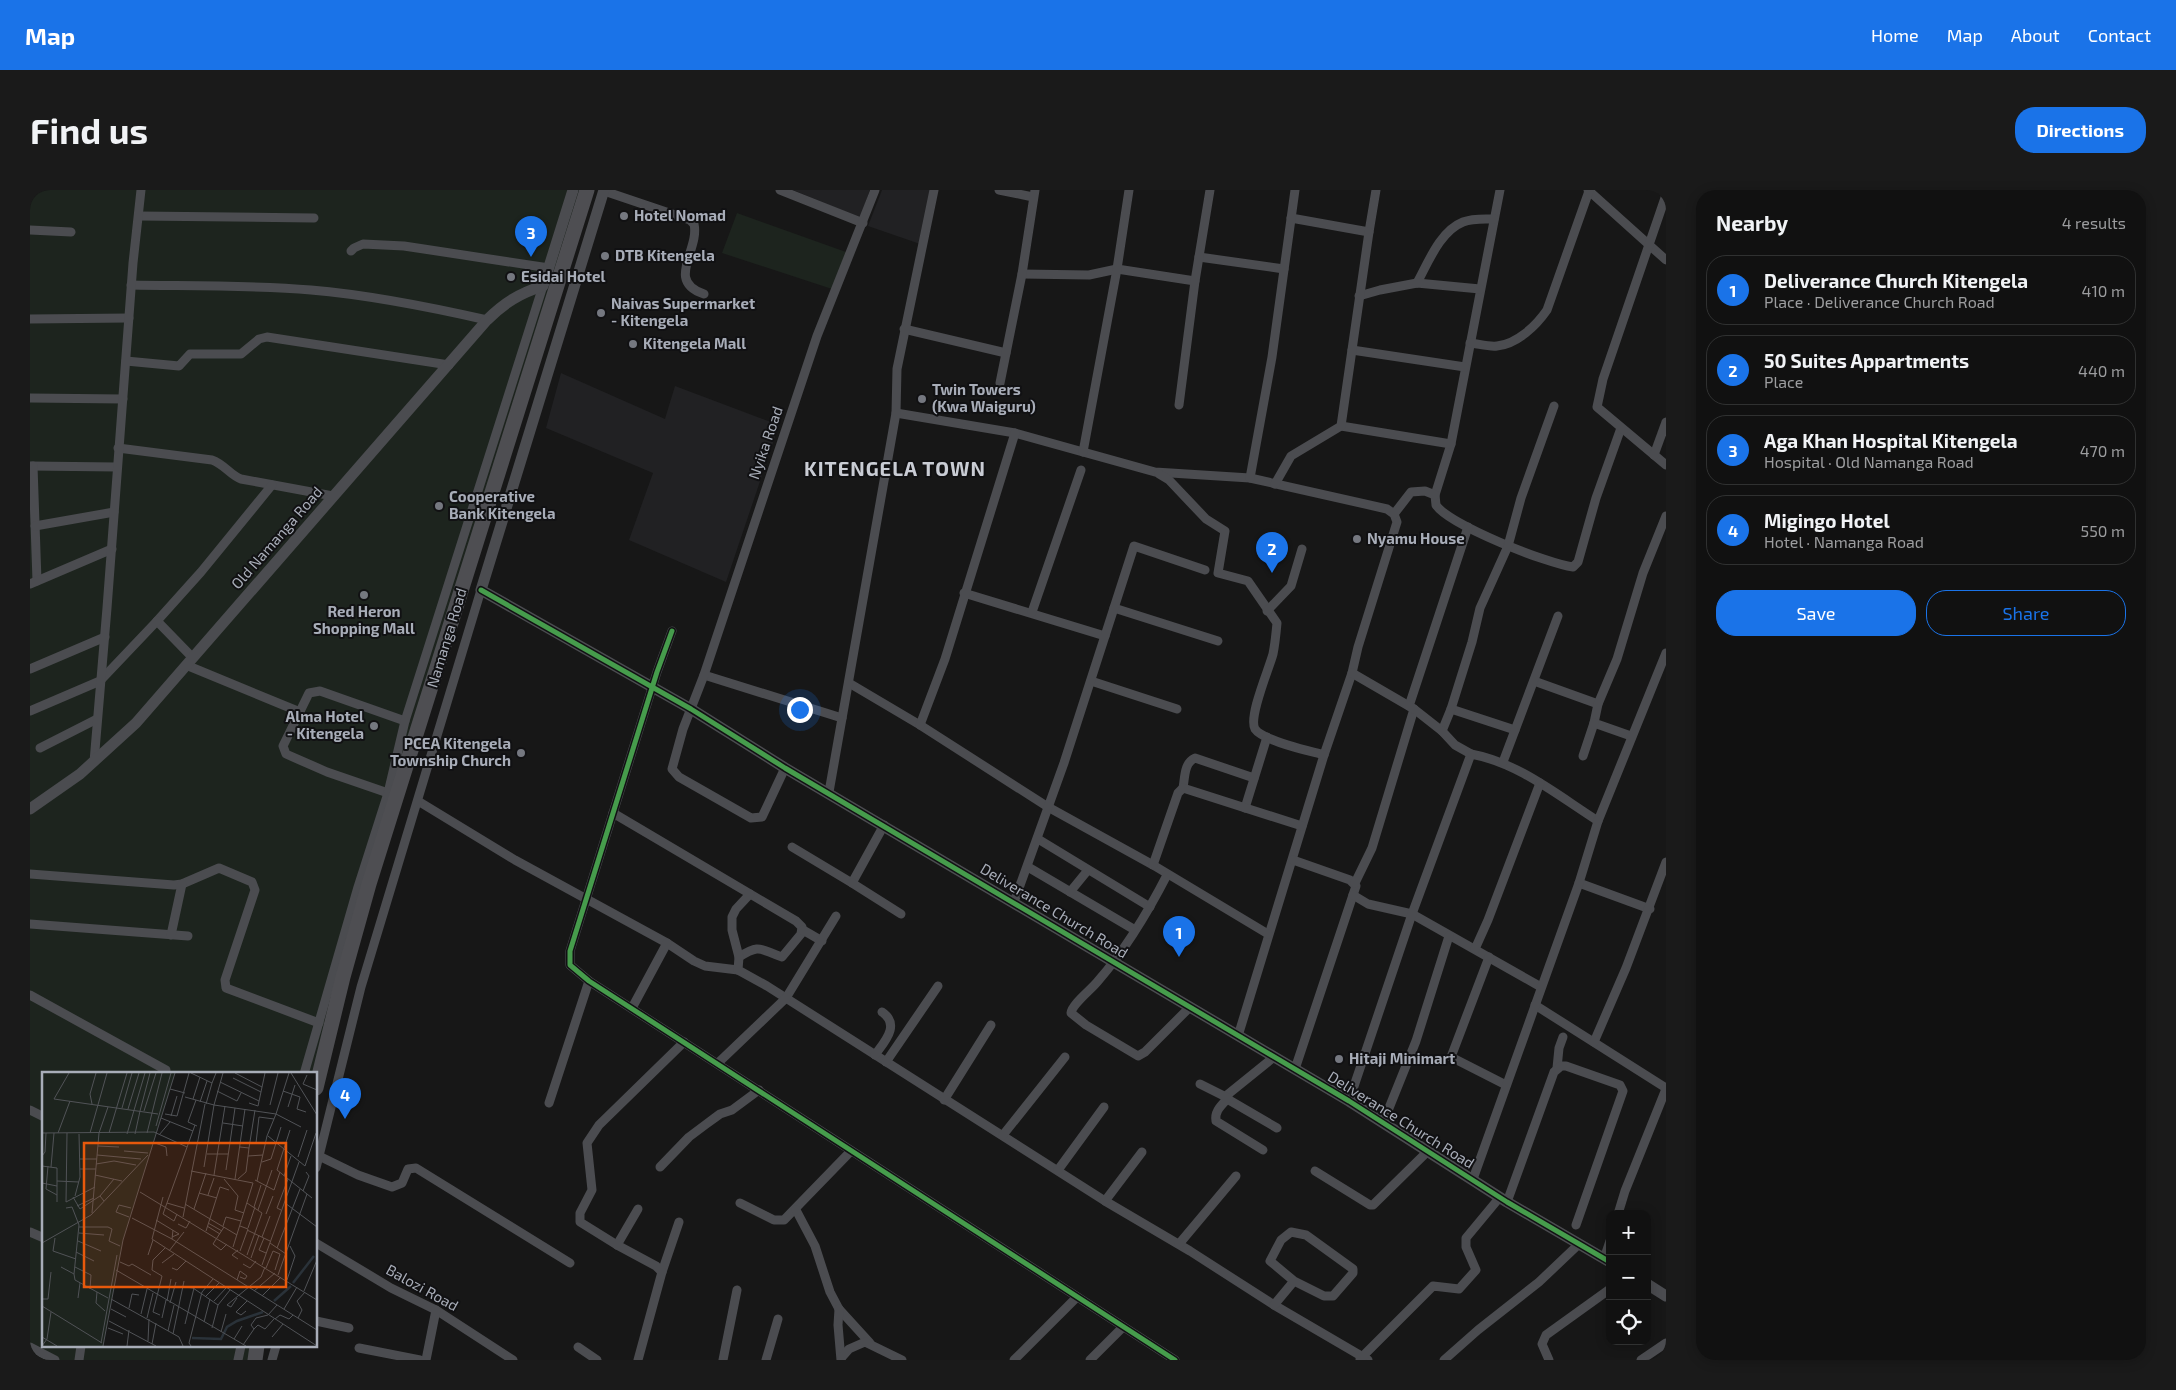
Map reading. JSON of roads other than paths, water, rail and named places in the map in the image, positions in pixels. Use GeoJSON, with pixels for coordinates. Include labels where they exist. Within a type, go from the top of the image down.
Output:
{"type":"FeatureCollection","features":[{"type":"Feature","properties":{"kind":"highway","name":"Namanga Road"},"geometry":{"type":"LineString","coordinates":[[318,1080],[343,977],[459,573],[495,460],[587,190]]}},
{"type":"Feature","properties":{"kind":"street"},"geometry":{"type":"LineString","coordinates":[[94,762],[131,285],[141,190]]}},
{"type":"Feature","properties":{"kind":"street"},"geometry":{"type":"LineString","coordinates":[[495,460],[543,286],[573,190]]}},
{"type":"Feature","properties":{"kind":"street"},"geometry":{"type":"LineString","coordinates":[[318,1160],[361,987],[604,190],[690,220],[694,224],[695,239],[684,273],[688,285],[694,291],[704,294]]}},
{"type":"Feature","properties":{"kind":"street"},"geometry":{"type":"LineString","coordinates":[[780,190],[863,223]]}},
{"type":"Feature","properties":{"kind":"street","name":"Nyika Road"},"geometry":{"type":"LineString","coordinates":[[785,768],[762,817],[758,819],[751,818],[679,777],[673,772],[672,765],[704,676],[817,336],[875,190]]}},
{"type":"Feature","properties":{"kind":"street"},"geometry":{"type":"LineString","coordinates":[[829,792],[896,413],[897,369],[934,190]]}},
{"type":"Feature","properties":{"kind":"street"},"geometry":{"type":"LineString","coordinates":[[999,190],[1034,193],[1022,274],[1000,383]]}},
{"type":"Feature","properties":{"kind":"street"},"geometry":{"type":"LineString","coordinates":[[1083,452],[1129,190]]}},
{"type":"Feature","properties":{"kind":"street"},"geometry":{"type":"LineString","coordinates":[[1179,405],[1195,281],[1210,190]]}},
{"type":"Feature","properties":{"kind":"street"},"geometry":{"type":"LineString","coordinates":[[1250,478],[1272,357],[1296,190]]}},
{"type":"Feature","properties":{"kind":"street"},"geometry":{"type":"LineString","coordinates":[[1341,426],[1376,190]]}},
{"type":"Feature","properties":{"kind":"street"},"geometry":{"type":"LineString","coordinates":[[1500,190],[1451,444],[1436,494],[1438,509],[1453,520],[1508,546],[1570,567],[1576,565],[1596,498],[1621,428]]}},
{"type":"Feature","properties":{"kind":"street"},"geometry":{"type":"LineString","coordinates":[[1470,343],[1496,346],[1506,344],[1516,339],[1547,310],[1588,190],[1649,247],[1666,260]]}},
{"type":"Feature","properties":{"kind":"street"},"geometry":{"type":"LineString","coordinates":[[1666,196],[1597,400],[1597,406],[1601,411],[1666,465]]}},
{"type":"Feature","properties":{"kind":"street"},"geometry":{"type":"LineString","coordinates":[[139,216],[314,218]]}},
{"type":"Feature","properties":{"kind":"street"},"geometry":{"type":"LineString","coordinates":[[1291,218],[1369,232]]}},
{"type":"Feature","properties":{"kind":"street"},"geometry":{"type":"LineString","coordinates":[[1417,283],[1435,250],[1455,226],[1464,221],[1475,219],[1494,219]]}},
{"type":"Feature","properties":{"kind":"street"},"geometry":{"type":"LineString","coordinates":[[30,230],[71,232]]}},
{"type":"Feature","properties":{"kind":"street"},"geometry":{"type":"LineString","coordinates":[[351,251],[363,244],[385,245],[478,256],[549,268]]}},
{"type":"Feature","properties":{"kind":"street"},"geometry":{"type":"LineString","coordinates":[[1199,257],[1284,269]]}},
{"type":"Feature","properties":{"kind":"street"},"geometry":{"type":"LineString","coordinates":[[1022,274],[1088,274],[1116,269],[1195,281]]}},
{"type":"Feature","properties":{"kind":"street"},"geometry":{"type":"LineString","coordinates":[[1360,296],[1417,283],[1480,289]]}},
{"type":"Feature","properties":{"kind":"street"},"geometry":{"type":"LineString","coordinates":[[131,285],[311,290],[442,310],[488,320]]}},
{"type":"Feature","properties":{"kind":"street","name":"Old Namanga Road"},"geometry":{"type":"LineString","coordinates":[[30,809],[94,762],[136,723],[502,305],[514,297],[543,286]]}},
{"type":"Feature","properties":{"kind":"street"},"geometry":{"type":"LineString","coordinates":[[30,320],[129,318]]}},
{"type":"Feature","properties":{"kind":"street"},"geometry":{"type":"LineString","coordinates":[[904,329],[1006,353]]}},
{"type":"Feature","properties":{"kind":"street"},"geometry":{"type":"LineString","coordinates":[[126,361],[179,366],[190,354],[241,354],[259,339],[267,336],[449,365]]}},
{"type":"Feature","properties":{"kind":"street"},"geometry":{"type":"LineString","coordinates":[[1352,350],[1465,367]]}},
{"type":"Feature","properties":{"kind":"street"},"geometry":{"type":"LineString","coordinates":[[30,398],[122,400]]}},
{"type":"Feature","properties":{"kind":"street"},"geometry":{"type":"LineString","coordinates":[[1442,731],[1451,709],[1472,642],[1480,608],[1508,546],[1521,498],[1554,406]]}},
{"type":"Feature","properties":{"kind":"street"},"geometry":{"type":"LineString","coordinates":[[896,413],[1015,433],[1155,472],[1250,478],[1387,510],[1394,514],[1397,522],[1352,673],[1324,755],[1238,1036]]}},
{"type":"Feature","properties":{"kind":"street"},"geometry":{"type":"LineString","coordinates":[[1654,455],[1666,422]]}},
{"type":"Feature","properties":{"kind":"street"},"geometry":{"type":"LineString","coordinates":[[1276,484],[1291,456],[1341,426],[1451,444]]}},
{"type":"Feature","properties":{"kind":"street"},"geometry":{"type":"LineString","coordinates":[[920,725],[945,659],[1015,433]]}},
{"type":"Feature","properties":{"kind":"street"},"geometry":{"type":"LineString","coordinates":[[118,448],[212,460],[225,466],[234,476],[333,496]]}},
{"type":"Feature","properties":{"kind":"street"},"geometry":{"type":"LineString","coordinates":[[112,549],[34,583],[35,526],[32,466],[117,467]]}},
{"type":"Feature","properties":{"kind":"street"},"geometry":{"type":"LineString","coordinates":[[1032,612],[1081,470]]}},
{"type":"Feature","properties":{"kind":"street"},"geometry":{"type":"LineString","coordinates":[[1155,472],[1168,480],[1206,519],[1225,531],[1218,573],[1248,581],[1277,623],[1273,655],[1259,694],[1253,722],[1256,730],[1266,737],[1324,755]]}},
{"type":"Feature","properties":{"kind":"street"},"geometry":{"type":"LineString","coordinates":[[30,711],[100,681],[206,566],[272,485]]}},
{"type":"Feature","properties":{"kind":"street"},"geometry":{"type":"LineString","coordinates":[[1394,514],[1411,492],[1426,491],[1436,494]]}},
{"type":"Feature","properties":{"kind":"street"},"geometry":{"type":"LineString","coordinates":[[35,526],[114,512]]}},
{"type":"Feature","properties":{"kind":"street"},"geometry":{"type":"LineString","coordinates":[[1583,756],[1598,704],[1617,659],[1642,573],[1666,516]]}},
{"type":"Feature","properties":{"kind":"street"},"geometry":{"type":"LineString","coordinates":[[1294,1069],[1353,895],[1355,883],[1372,848],[1412,707],[1468,527]]}},
{"type":"Feature","properties":{"kind":"street"},"geometry":{"type":"LineString","coordinates":[[1014,902],[1038,839],[1134,546],[1205,570]]}},
{"type":"Feature","properties":{"kind":"street"},"geometry":{"type":"LineString","coordinates":[[1267,611],[1291,586],[1302,548]]}},
{"type":"Feature","properties":{"kind":"street"},"geometry":{"type":"LineString","coordinates":[[305,1072],[358,887],[388,793],[405,721],[459,573]]}},
{"type":"Feature","properties":{"kind":"street","name":"Deliverance Church Road"},"geometry":{"type":"LineString","coordinates":[[481,590],[622,668],[691,709],[785,768],[829,792],[1349,1101],[1503,1200],[1606,1259]]}},
{"type":"Feature","properties":{"kind":"street"},"geometry":{"type":"LineString","coordinates":[[964,593],[1032,612],[1105,636]]}},
{"type":"Feature","properties":{"kind":"street"},"geometry":{"type":"LineString","coordinates":[[1114,608],[1218,641]]}},
{"type":"Feature","properties":{"kind":"street"},"geometry":{"type":"LineString","coordinates":[[1503,762],[1558,616]]}},
{"type":"Feature","properties":{"kind":"street"},"geometry":{"type":"LineString","coordinates":[[157,621],[189,661],[300,712]]}},
{"type":"Feature","properties":{"kind":"street"},"geometry":{"type":"LineString","coordinates":[[672,631],[587,898],[569,958],[570,965],[589,981],[1175,1360]]}},
{"type":"Feature","properties":{"kind":"street"},"geometry":{"type":"LineString","coordinates":[[30,670],[105,637]]}},
{"type":"Feature","properties":{"kind":"street"},"geometry":{"type":"LineString","coordinates":[[1472,1179],[1579,883],[1598,821],[1631,736],[1662,676],[1666,653]]}},
{"type":"Feature","properties":{"kind":"street"},"geometry":{"type":"LineString","coordinates":[[1352,673],[1412,707],[1442,731],[1455,745],[1471,754],[1503,762],[1540,783],[1598,821]]}},
{"type":"Feature","properties":{"kind":"street"},"geometry":{"type":"LineString","coordinates":[[704,676],[842,718]]}},
{"type":"Feature","properties":{"kind":"street"},"geometry":{"type":"LineString","coordinates":[[1091,680],[1177,709]]}},
{"type":"Feature","properties":{"kind":"street"},"geometry":{"type":"LineString","coordinates":[[1534,681],[1598,704]]}},
{"type":"Feature","properties":{"kind":"street"},"geometry":{"type":"LineString","coordinates":[[849,683],[920,725],[1048,807],[1153,864],[1167,875],[1268,934]]}},
{"type":"Feature","properties":{"kind":"street"},"geometry":{"type":"LineString","coordinates":[[388,793],[327,772],[286,754],[283,746],[309,693],[317,690],[405,721]]}},
{"type":"Feature","properties":{"kind":"street"},"geometry":{"type":"LineString","coordinates":[[1451,709],[1515,730]]}},
{"type":"Feature","properties":{"kind":"street"},"geometry":{"type":"LineString","coordinates":[[40,748],[97,719]]}},
{"type":"Feature","properties":{"kind":"street"},"geometry":{"type":"LineString","coordinates":[[1594,723],[1631,736]]}},
{"type":"Feature","properties":{"kind":"street"},"geometry":{"type":"LineString","coordinates":[[1244,808],[1266,737]]}},
{"type":"Feature","properties":{"kind":"street"},"geometry":{"type":"LineString","coordinates":[[1349,1101],[1412,914],[1471,754]]}},
{"type":"Feature","properties":{"kind":"street"},"geometry":{"type":"LineString","coordinates":[[1153,864],[1178,793],[1183,788],[1187,765],[1190,760],[1195,758],[1254,778]]}},
{"type":"Feature","properties":{"kind":"street"},"geometry":{"type":"LineString","coordinates":[[1475,949],[1488,920],[1540,783]]}},
{"type":"Feature","properties":{"kind":"street"},"geometry":{"type":"LineString","coordinates":[[1183,788],[1302,826]]}},
{"type":"Feature","properties":{"kind":"street"},"geometry":{"type":"LineString","coordinates":[[418,801],[553,882],[587,898],[667,942],[694,961],[704,966],[738,970],[786,998],[1105,1201],[1180,1244],[1274,1305],[1363,1359],[1433,1286],[1459,1289],[1476,1270],[1466,1248],[1466,1238],[1503,1200],[1557,1068],[1559,1048],[1563,1037]]}},
{"type":"Feature","properties":{"kind":"street"},"geometry":{"type":"LineString","coordinates":[[614,813],[796,921],[803,930],[822,941]]}},
{"type":"Feature","properties":{"kind":"street"},"geometry":{"type":"LineString","coordinates":[[852,883],[884,825]]}},
{"type":"Feature","properties":{"kind":"street"},"geometry":{"type":"LineString","coordinates":[[1038,839],[1150,907]]}},
{"type":"Feature","properties":{"kind":"street"},"geometry":{"type":"LineString","coordinates":[[792,846],[901,914]]}},
{"type":"Feature","properties":{"kind":"street"},"geometry":{"type":"LineString","coordinates":[[1293,860],[1355,883]]}},
{"type":"Feature","properties":{"kind":"street"},"geometry":{"type":"LineString","coordinates":[[1594,1042],[1650,909],[1666,862]]}},
{"type":"Feature","properties":{"kind":"street"},"geometry":{"type":"LineString","coordinates":[[1028,867],[1135,930]]}},
{"type":"Feature","properties":{"kind":"street"},"geometry":{"type":"LineString","coordinates":[[30,874],[182,884],[219,868],[252,882],[255,890],[225,980],[226,988],[319,1023]]}},
{"type":"Feature","properties":{"kind":"street"},"geometry":{"type":"LineString","coordinates":[[1070,892],[1088,870]]}},
{"type":"Feature","properties":{"kind":"street"},"geometry":{"type":"LineString","coordinates":[[1167,875],[1150,907],[1115,962],[1074,1006],[1071,1013],[1086,1025],[1138,1056],[1145,1052],[1190,1007]]}},
{"type":"Feature","properties":{"kind":"street"},"geometry":{"type":"LineString","coordinates":[[1579,883],[1650,909]]}},
{"type":"Feature","properties":{"kind":"street"},"geometry":{"type":"LineString","coordinates":[[171,935],[182,884]]}},
{"type":"Feature","properties":{"kind":"street"},"geometry":{"type":"LineString","coordinates":[[738,970],[739,956],[732,930],[732,917],[736,909],[750,894]]}},
{"type":"Feature","properties":{"kind":"street"},"geometry":{"type":"LineString","coordinates":[[1353,895],[1368,904],[1412,914],[1541,987]]}},
{"type":"Feature","properties":{"kind":"street"},"geometry":{"type":"LineString","coordinates":[[718,1063],[786,998],[836,916]]}},
{"type":"Feature","properties":{"kind":"street"},"geometry":{"type":"LineString","coordinates":[[30,924],[188,936]]}},
{"type":"Feature","properties":{"kind":"street"},"geometry":{"type":"LineString","coordinates":[[739,956],[751,949],[759,948],[782,957],[803,930]]}},
{"type":"Feature","properties":{"kind":"street"},"geometry":{"type":"LineString","coordinates":[[1384,1123],[1416,1041],[1449,936]]}},
{"type":"Feature","properties":{"kind":"street"},"geometry":{"type":"LineString","coordinates":[[632,1008],[667,942]]}},
{"type":"Feature","properties":{"kind":"street"},"geometry":{"type":"LineString","coordinates":[[1489,957],[1451,1057],[1506,1085]]}},
{"type":"Feature","properties":{"kind":"street"},"geometry":{"type":"LineString","coordinates":[[549,1103],[589,981]]}},
{"type":"Feature","properties":{"kind":"street"},"geometry":{"type":"LineString","coordinates":[[886,1062],[938,986]]}},
{"type":"Feature","properties":{"kind":"street"},"geometry":{"type":"LineString","coordinates":[[30,995],[166,1070]]}},
{"type":"Feature","properties":{"kind":"street"},"geometry":{"type":"LineString","coordinates":[[1535,1006],[1666,1089],[1619,1210]]}},
{"type":"Feature","properties":{"kind":"street"},"geometry":{"type":"LineString","coordinates":[[875,1055],[891,1033],[892,1028],[888,1016],[882,1012]]}},
{"type":"Feature","properties":{"kind":"street"},"geometry":{"type":"LineString","coordinates":[[944,1100],[991,1025]]}},
{"type":"Feature","properties":{"kind":"street"},"geometry":{"type":"LineString","coordinates":[[662,1272],[656,1266],[580,1222],[579,1218],[592,1190],[587,1142],[600,1125],[684,1042]]}},
{"type":"Feature","properties":{"kind":"street"},"geometry":{"type":"LineString","coordinates":[[1003,1135],[1064,1057]]}},
{"type":"Feature","properties":{"kind":"street"},"geometry":{"type":"LineString","coordinates":[[1263,1150],[1216,1121],[1214,1116],[1228,1098],[1228,1093],[1274,1057]]}},
{"type":"Feature","properties":{"kind":"street"},"geometry":{"type":"LineString","coordinates":[[1557,1068],[1566,1066],[1620,1085],[1623,1091],[1576,1225]]}},
{"type":"Feature","properties":{"kind":"street"},"geometry":{"type":"LineString","coordinates":[[1200,1084],[1228,1098],[1277,1128]]}},
{"type":"Feature","properties":{"kind":"street"},"geometry":{"type":"LineString","coordinates":[[660,1167],[689,1137],[720,1114],[732,1110],[759,1090]]}},
{"type":"Feature","properties":{"kind":"street"},"geometry":{"type":"LineString","coordinates":[[1058,1170],[1104,1107]]}},
{"type":"Feature","properties":{"kind":"street"},"geometry":{"type":"LineString","coordinates":[[30,1110],[42,1116]]}},
{"type":"Feature","properties":{"kind":"street"},"geometry":{"type":"LineString","coordinates":[[740,1203],[779,1221],[784,1220],[796,1210],[851,1151]]}},
{"type":"Feature","properties":{"kind":"street"},"geometry":{"type":"LineString","coordinates":[[1315,1171],[1370,1205],[1374,1205],[1428,1151]]}},
{"type":"Feature","properties":{"kind":"street"},"geometry":{"type":"LineString","coordinates":[[1105,1201],[1142,1152]]}},
{"type":"Feature","properties":{"kind":"street"},"geometry":{"type":"LineString","coordinates":[[319,1156],[358,1175],[392,1187],[402,1184],[408,1169],[416,1168],[570,1263]]}},
{"type":"Feature","properties":{"kind":"street"},"geometry":{"type":"LineString","coordinates":[[1180,1244],[1236,1176]]}},
{"type":"Feature","properties":{"kind":"street"},"geometry":{"type":"LineString","coordinates":[[617,1245],[638,1209]]}},
{"type":"Feature","properties":{"kind":"street"},"geometry":{"type":"LineString","coordinates":[[796,1210],[814,1246],[830,1292],[839,1309],[870,1343],[902,1360]]}},
{"type":"Feature","properties":{"kind":"street"},"geometry":{"type":"LineString","coordinates":[[638,1360],[662,1272],[679,1222]]}},
{"type":"Feature","properties":{"kind":"street"},"geometry":{"type":"LineString","coordinates":[[30,1232],[42,1237]]}},
{"type":"Feature","properties":{"kind":"street"},"geometry":{"type":"LineString","coordinates":[[1291,1232],[1306,1236],[1353,1269],[1353,1272],[1333,1296],[1324,1296],[1294,1281],[1270,1261],[1281,1240],[1291,1232]]}},
{"type":"Feature","properties":{"kind":"street","name":"Balozi Road"},"geometry":{"type":"LineString","coordinates":[[318,1244],[391,1288],[436,1310],[513,1360]]}},
{"type":"Feature","properties":{"kind":"street"},"geometry":{"type":"LineString","coordinates":[[1444,1360],[1539,1282],[1579,1244]]}},
{"type":"Feature","properties":{"kind":"street"},"geometry":{"type":"LineString","coordinates":[[1274,1305],[1294,1281]]}},
{"type":"Feature","properties":{"kind":"street"},"geometry":{"type":"LineString","coordinates":[[1651,1287],[1666,1296]]}},
{"type":"Feature","properties":{"kind":"street"},"geometry":{"type":"LineString","coordinates":[[723,1360],[737,1290]]}},
{"type":"Feature","properties":{"kind":"street"},"geometry":{"type":"LineString","coordinates":[[1549,1360],[1542,1344],[1546,1335],[1606,1292]]}},
{"type":"Feature","properties":{"kind":"street"},"geometry":{"type":"LineString","coordinates":[[1014,1360],[1077,1296]]}},
{"type":"Feature","properties":{"kind":"street"},"geometry":{"type":"LineString","coordinates":[[839,1309],[838,1325],[841,1359]]}},
{"type":"Feature","properties":{"kind":"street"},"geometry":{"type":"LineString","coordinates":[[426,1360],[436,1310]]}},
{"type":"Feature","properties":{"kind":"street"},"geometry":{"type":"LineString","coordinates":[[766,1360],[778,1318]]}},
{"type":"Feature","properties":{"kind":"street"},"geometry":{"type":"LineString","coordinates":[[318,1321],[349,1328]]}},
{"type":"Feature","properties":{"kind":"street"},"geometry":{"type":"LineString","coordinates":[[1090,1360],[1123,1327]]}},
{"type":"Feature","properties":{"kind":"street"},"geometry":{"type":"LineString","coordinates":[[841,1359],[855,1346],[870,1343]]}},
{"type":"Feature","properties":{"kind":"street"},"geometry":{"type":"LineString","coordinates":[[1641,1360],[1666,1343]]}},
{"type":"Feature","properties":{"kind":"street"},"geometry":{"type":"LineString","coordinates":[[30,1347],[55,1360]]}},
{"type":"Feature","properties":{"kind":"street"},"geometry":{"type":"LineString","coordinates":[[578,1347],[597,1360]]}},
{"type":"Feature","properties":{"kind":"street"},"geometry":{"type":"LineString","coordinates":[[359,1348],[420,1360]]}},
{"type":"Feature","properties":{"kind":"place","name":"Hotel Nomad"},"geometry":{"type":"Point","coordinates":[624,216]}},
{"type":"Feature","properties":{"kind":"place","name":"DTB Kitengela"},"geometry":{"type":"Point","coordinates":[605,256]}},
{"type":"Feature","properties":{"kind":"place","name":"Aga Khan Hospital Kitengela"},"geometry":{"type":"Point","coordinates":[531,257]}},
{"type":"Feature","properties":{"kind":"place","name":"Esidai Hotel"},"geometry":{"type":"Point","coordinates":[511,277]}},
{"type":"Feature","properties":{"kind":"place","name":"Naivas Supermarket - Kitengela"},"geometry":{"type":"Point","coordinates":[601,313]}},
{"type":"Feature","properties":{"kind":"place","name":"Kitengela Mall"},"geometry":{"type":"Point","coordinates":[633,344]}},
{"type":"Feature","properties":{"kind":"place","name":"Twin Towers (Kwa Waiguru)"},"geometry":{"type":"Point","coordinates":[922,399]}},
{"type":"Feature","properties":{"kind":"place","name":"Cooperative Bank Kitengela"},"geometry":{"type":"Point","coordinates":[439,506]}},
{"type":"Feature","properties":{"kind":"place","name":"Nyamu House"},"geometry":{"type":"Point","coordinates":[1357,539]}},
{"type":"Feature","properties":{"kind":"place","name":"50 Suites Appartments"},"geometry":{"type":"Point","coordinates":[1272,573]}},
{"type":"Feature","properties":{"kind":"place","name":"Red Heron Shopping Mall"},"geometry":{"type":"Point","coordinates":[364,595]}},
{"type":"Feature","properties":{"kind":"place","name":"Alma Hotel - Kitengela"},"geometry":{"type":"Point","coordinates":[374,726]}},
{"type":"Feature","properties":{"kind":"place","name":"PCEA Kitengela Township Church"},"geometry":{"type":"Point","coordinates":[521,753]}},
{"type":"Feature","properties":{"kind":"place","name":"Deliverance Church Kitengela"},"geometry":{"type":"Point","coordinates":[1179,957]}},
{"type":"Feature","properties":{"kind":"place","name":"Hitaji Minimart"},"geometry":{"type":"Point","coordinates":[1339,1059]}},
{"type":"Feature","properties":{"kind":"place","name":"Migingo Hotel"},"geometry":{"type":"Point","coordinates":[345,1119]}},
{"type":"Feature","properties":{"kind":"district","name":"KITENGELA TOWN"},"geometry":{"type":"Point","coordinates":[895,469]}}]}
